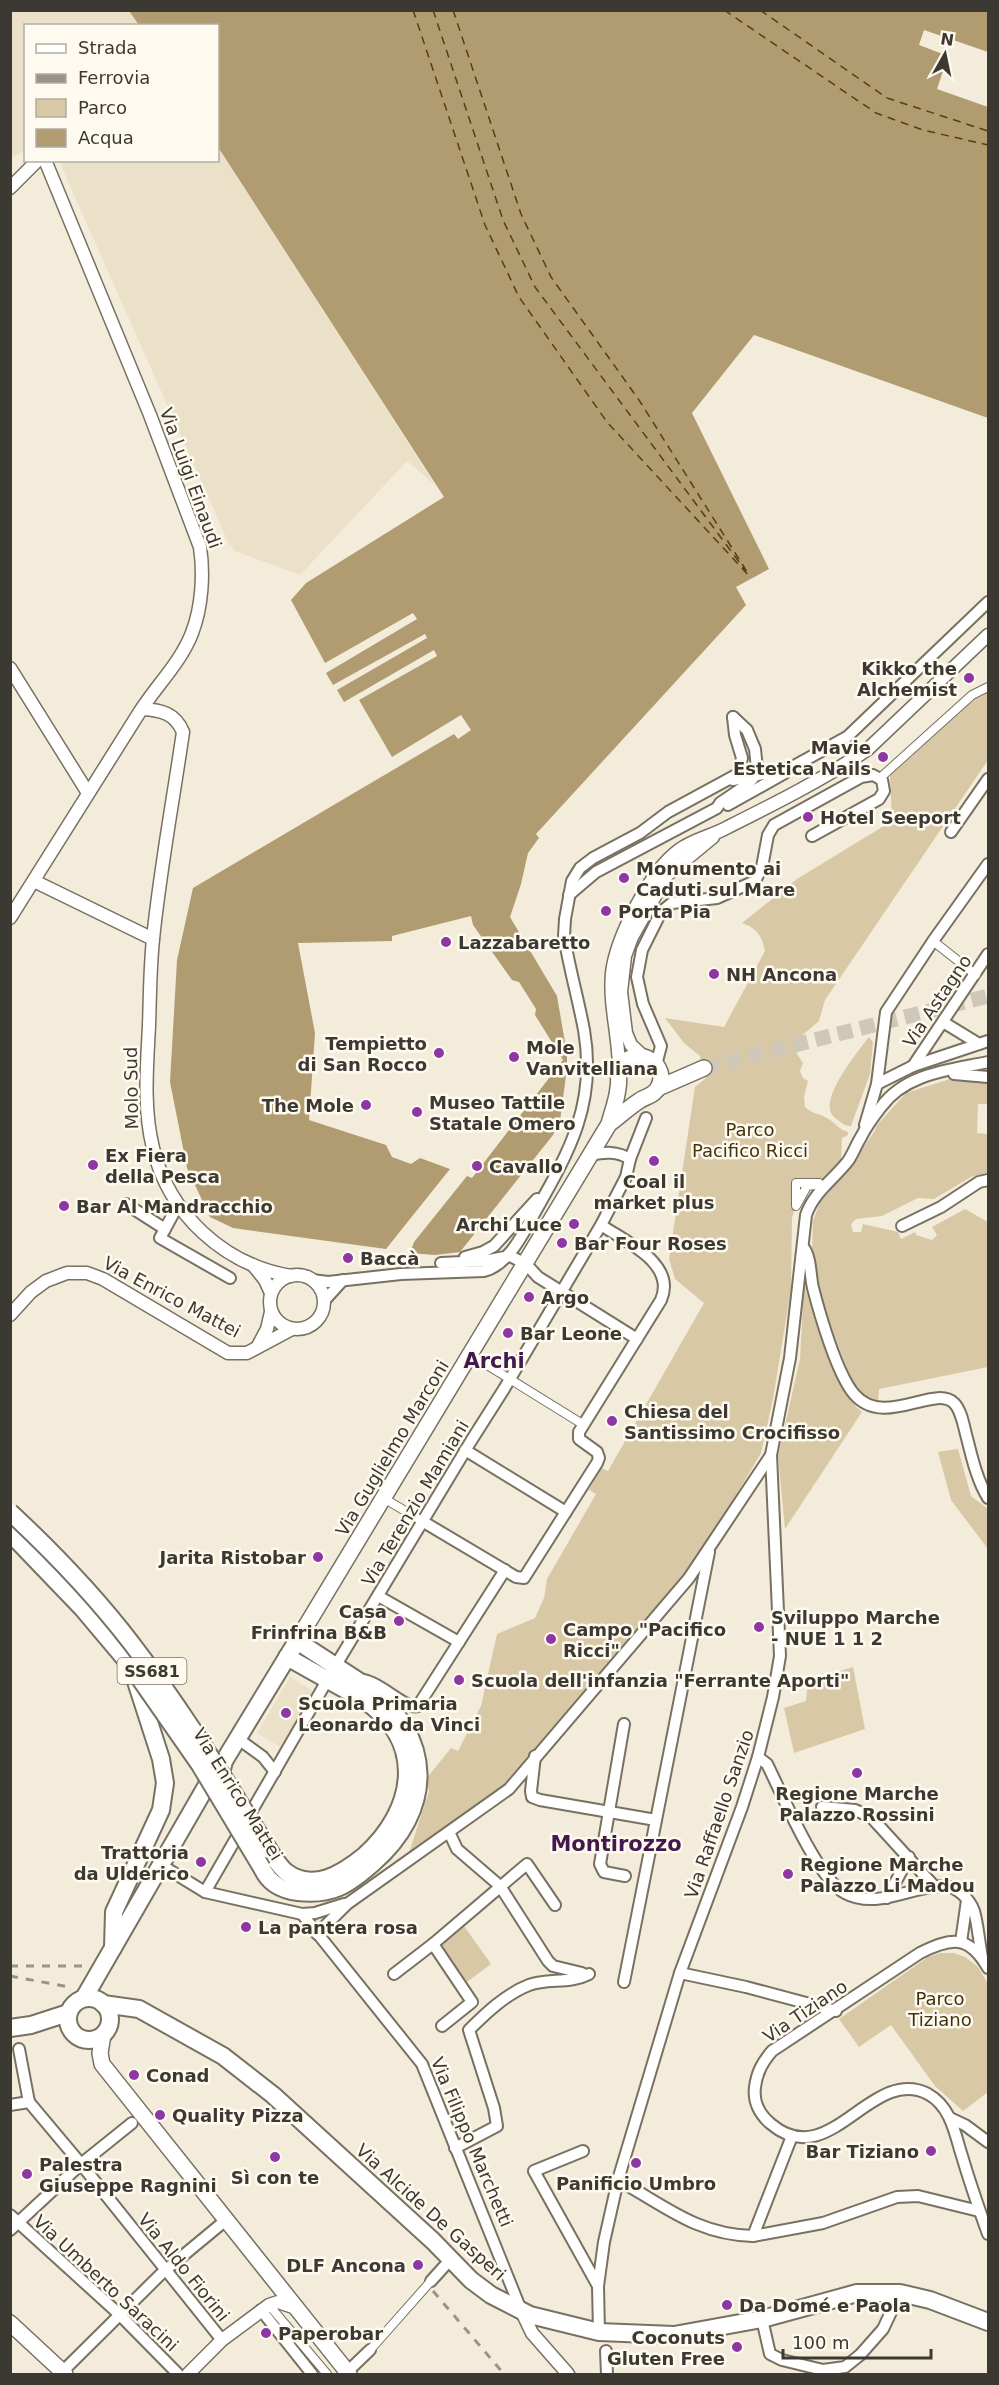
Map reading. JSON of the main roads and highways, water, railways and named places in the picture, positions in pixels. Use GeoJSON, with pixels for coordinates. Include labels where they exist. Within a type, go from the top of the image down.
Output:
{"type":"FeatureCollection","features":[{"type":"Feature","properties":{"kind":"main road","name":"Via Guglielmo Marconi"},"geometry":{"type":"LineString","coordinates":[[84,1998],[207,1785],[216,1779],[237,1738],[385,1499],[609,1124],[619,1085],[620,1069],[628,1059],[655,1071],[651,1095],[641,1099],[609,1124]]}},
{"type":"Feature","properties":{"kind":"main road"},"geometry":{"type":"LineString","coordinates":[[619,1085],[627,1095],[641,1099]]}},
{"type":"Feature","properties":{"kind":"main road","name":"Via Enrico Mattei"},"geometry":{"type":"LineString","coordinates":[[10,1512],[87,1590],[130,1642],[202,1744],[276,1861],[287,1872],[298,1878],[325,1880],[345,1871],[384,1836],[395,1821],[402,1805],[407,1773],[401,1744],[363,1688]]}},
{"type":"Feature","properties":{"kind":"main road","name":"Via Enrico Mattei"},"geometry":{"type":"LineString","coordinates":[[10,1533],[83,1609],[131,1666],[200,1765],[268,1879],[281,1888],[322,1892],[343,1887],[370,1866],[402,1833],[409,1821],[414,1803],[418,1767],[411,1737],[386,1701],[336,1674]]}},
{"type":"Feature","properties":{"kind":"main road"},"geometry":{"type":"LineString","coordinates":[[297,1641],[336,1674]]}},
{"type":"Feature","properties":{"kind":"main road"},"geometry":{"type":"LineString","coordinates":[[287,1657],[336,1674]]}},
{"type":"Feature","properties":{"kind":"main road","name":"SS681"},"geometry":{"type":"LineString","coordinates":[[110,1954],[114,1912],[135,1864],[160,1816],[165,1783],[159,1752],[131,1666]]}},
{"type":"Feature","properties":{"kind":"main road","name":"Via Guglielmo Marconi"},"geometry":{"type":"LineString","coordinates":[[102,2003],[110,1954]]}},
{"type":"Feature","properties":{"kind":"main road"},"geometry":{"type":"LineString","coordinates":[[106,2030],[93,2039],[85,2040],[77,2037],[71,2031],[68,2013],[75,2003],[84,1998],[93,1998],[102,2003],[110,2016],[100,2053],[102,2064],[273,2280],[290,2297],[296,2308],[348,2373]]}},
{"type":"Feature","properties":{"kind":"main road","name":"Via Alcide De Gasperi"},"geometry":{"type":"LineString","coordinates":[[102,2003],[139,2009],[223,2056],[273,2095],[434,2241],[450,2260],[491,2295],[544,2320],[599,2332],[675,2335],[762,2319],[857,2293],[900,2293],[930,2300],[988,2322]]}},
{"type":"Feature","properties":{"kind":"main road"},"geometry":{"type":"LineString","coordinates":[[10,2028],[31,2025],[68,2013]]}},
{"type":"Feature","properties":{"kind":"main road","name":"Via Alcide De Gasperi"},"geometry":{"type":"LineString","coordinates":[[106,2030],[130,2018],[156,2019]]}},
{"type":"Feature","properties":{"kind":"main road"},"geometry":{"type":"LineString","coordinates":[[31,2025],[71,2031]]}},
{"type":"Feature","properties":{"kind":"main road","name":"Via Alcide De Gasperi"},"geometry":{"type":"LineString","coordinates":[[930,2300],[988,2335]]}},
{"type":"Feature","properties":{"kind":"main road"},"geometry":{"type":"LineString","coordinates":[[10,2323],[63,2374]]}},
{"type":"Feature","properties":{"kind":"water"},"geometry":{"type":"Polygon","coordinates":[[[129,11],[988,11],[988,52],[924,30],[919,45],[948,56],[937,89],[988,107],[988,418],[754,335],[692,413],[769,569],[736,587],[746,605],[536,834],[539,838],[528,853],[510,917],[557,996],[567,1054],[560,1121],[553,1135],[460,1252],[435,1255],[410,1253],[414,1242],[467,1176],[472,1178],[563,1060],[535,1015],[536,1009],[519,982],[512,980],[473,925],[471,916],[392,936],[392,941],[298,943],[315,1033],[309,1120],[386,1145],[392,1157],[411,1164],[420,1158],[450,1169],[386,1249],[233,1228],[210,1217],[187,1168],[170,1082],[177,960],[193,888],[454,734],[458,739],[471,730],[461,715],[392,757],[359,700],[437,656],[434,650],[344,702],[337,690],[427,638],[425,634],[333,685],[326,673],[417,619],[413,613],[325,663],[291,600],[306,583],[444,497],[219,149],[219,24],[138,24],[129,11]]]}},
{"type":"Feature","properties":{"kind":"tunnel"},"geometry":{"type":"LineString","coordinates":[[704,1068],[988,996]]}},
{"type":"Feature","properties":{"kind":"railway"},"geometry":{"type":"LineString","coordinates":[[10,1966],[83,1966]]}},
{"type":"Feature","properties":{"kind":"railway"},"geometry":{"type":"LineString","coordinates":[[10,1976],[69,1987]]}},
{"type":"Feature","properties":{"kind":"railway"},"geometry":{"type":"LineString","coordinates":[[433,2291],[504,2374]]}},
{"type":"Feature","properties":{"kind":"place","name":"Kikko the Alchemist"},"geometry":{"type":"Point","coordinates":[969,678]}},
{"type":"Feature","properties":{"kind":"place","name":"Mavie Estetica Nails"},"geometry":{"type":"Point","coordinates":[883,757]}},
{"type":"Feature","properties":{"kind":"place","name":"Hotel Seeport"},"geometry":{"type":"Point","coordinates":[808,817]}},
{"type":"Feature","properties":{"kind":"place","name":"Monumento ai Caduti sul Mare"},"geometry":{"type":"Point","coordinates":[624,878]}},
{"type":"Feature","properties":{"kind":"place","name":"Porta Pia"},"geometry":{"type":"Point","coordinates":[606,911]}},
{"type":"Feature","properties":{"kind":"place","name":"Lazzabaretto"},"geometry":{"type":"Point","coordinates":[446,942]}},
{"type":"Feature","properties":{"kind":"place","name":"NH Ancona"},"geometry":{"type":"Point","coordinates":[714,974]}},
{"type":"Feature","properties":{"kind":"place","name":"Tempietto di San Rocco"},"geometry":{"type":"Point","coordinates":[439,1053]}},
{"type":"Feature","properties":{"kind":"place","name":"Mole Vanvitelliana"},"geometry":{"type":"Point","coordinates":[514,1057]}},
{"type":"Feature","properties":{"kind":"place","name":"The Mole"},"geometry":{"type":"Point","coordinates":[366,1105]}},
{"type":"Feature","properties":{"kind":"place","name":"Museo Tattile Statale Omero"},"geometry":{"type":"Point","coordinates":[417,1112]}},
{"type":"Feature","properties":{"kind":"place","name":"Coal il market plus"},"geometry":{"type":"Point","coordinates":[654,1161]}},
{"type":"Feature","properties":{"kind":"place","name":"Ex Fiera della Pesca"},"geometry":{"type":"Point","coordinates":[93,1165]}},
{"type":"Feature","properties":{"kind":"place","name":"Cavallo"},"geometry":{"type":"Point","coordinates":[477,1166]}},
{"type":"Feature","properties":{"kind":"place","name":"Bar Al Mandracchio"},"geometry":{"type":"Point","coordinates":[64,1206]}},
{"type":"Feature","properties":{"kind":"place","name":"Archi Luce"},"geometry":{"type":"Point","coordinates":[574,1224]}},
{"type":"Feature","properties":{"kind":"place","name":"Bar Four Roses"},"geometry":{"type":"Point","coordinates":[562,1243]}},
{"type":"Feature","properties":{"kind":"place","name":"Baccà"},"geometry":{"type":"Point","coordinates":[348,1258]}},
{"type":"Feature","properties":{"kind":"place","name":"Argo"},"geometry":{"type":"Point","coordinates":[529,1297]}},
{"type":"Feature","properties":{"kind":"place","name":"Bar Leone"},"geometry":{"type":"Point","coordinates":[508,1333]}},
{"type":"Feature","properties":{"kind":"place","name":"Chiesa del Santissimo Crocifisso"},"geometry":{"type":"Point","coordinates":[612,1421]}},
{"type":"Feature","properties":{"kind":"place","name":"Jarita Ristobar"},"geometry":{"type":"Point","coordinates":[318,1557]}},
{"type":"Feature","properties":{"kind":"place","name":"Casa Frinfrina B&B"},"geometry":{"type":"Point","coordinates":[399,1621]}},
{"type":"Feature","properties":{"kind":"place","name":"Sviluppo Marche - NUE 1 1 2"},"geometry":{"type":"Point","coordinates":[759,1627]}},
{"type":"Feature","properties":{"kind":"place","name":"Campo \"Pacifico Ricci\""},"geometry":{"type":"Point","coordinates":[551,1639]}},
{"type":"Feature","properties":{"kind":"place","name":"Scuola dell'infanzia \"Ferrante Aporti\""},"geometry":{"type":"Point","coordinates":[459,1680]}},
{"type":"Feature","properties":{"kind":"place","name":"Scuola Primaria Leonardo da Vinci"},"geometry":{"type":"Point","coordinates":[286,1713]}},
{"type":"Feature","properties":{"kind":"place","name":"Regione Marche Palazzo Rossini"},"geometry":{"type":"Point","coordinates":[857,1773]}},
{"type":"Feature","properties":{"kind":"place","name":"Trattoria da Ulderico"},"geometry":{"type":"Point","coordinates":[201,1862]}},
{"type":"Feature","properties":{"kind":"place","name":"Regione Marche Palazzo Li Madou"},"geometry":{"type":"Point","coordinates":[788,1874]}},
{"type":"Feature","properties":{"kind":"place","name":"La pantera rosa"},"geometry":{"type":"Point","coordinates":[246,1927]}},
{"type":"Feature","properties":{"kind":"place","name":"Conad"},"geometry":{"type":"Point","coordinates":[134,2075]}},
{"type":"Feature","properties":{"kind":"place","name":"Quality Pizza"},"geometry":{"type":"Point","coordinates":[160,2115]}},
{"type":"Feature","properties":{"kind":"place","name":"Bar Tiziano"},"geometry":{"type":"Point","coordinates":[931,2151]}},
{"type":"Feature","properties":{"kind":"place","name":"Sì con te"},"geometry":{"type":"Point","coordinates":[275,2157]}},
{"type":"Feature","properties":{"kind":"place","name":"Panificio Umbro"},"geometry":{"type":"Point","coordinates":[636,2163]}},
{"type":"Feature","properties":{"kind":"place","name":"Palestra Giuseppe Ragnini"},"geometry":{"type":"Point","coordinates":[27,2174]}},
{"type":"Feature","properties":{"kind":"place","name":"DLF Ancona"},"geometry":{"type":"Point","coordinates":[418,2265]}},
{"type":"Feature","properties":{"kind":"place","name":"Da Domé e Paola"},"geometry":{"type":"Point","coordinates":[727,2305]}},
{"type":"Feature","properties":{"kind":"place","name":"Paperobar"},"geometry":{"type":"Point","coordinates":[266,2333]}},
{"type":"Feature","properties":{"kind":"place","name":"Coconuts Gluten Free"},"geometry":{"type":"Point","coordinates":[737,2347]}},
{"type":"Feature","properties":{"kind":"district","name":"Archi"},"geometry":{"type":"Point","coordinates":[494,1361]}},
{"type":"Feature","properties":{"kind":"district","name":"Montirozzo"},"geometry":{"type":"Point","coordinates":[616,1844]}},
{"type":"Feature","properties":{"kind":"park label","name":"Parco Pacifico Ricci"},"geometry":{"type":"Point","coordinates":[750,1139]}},
{"type":"Feature","properties":{"kind":"park label","name":"Parco Tiziano"},"geometry":{"type":"Point","coordinates":[940,2008]}}]}
